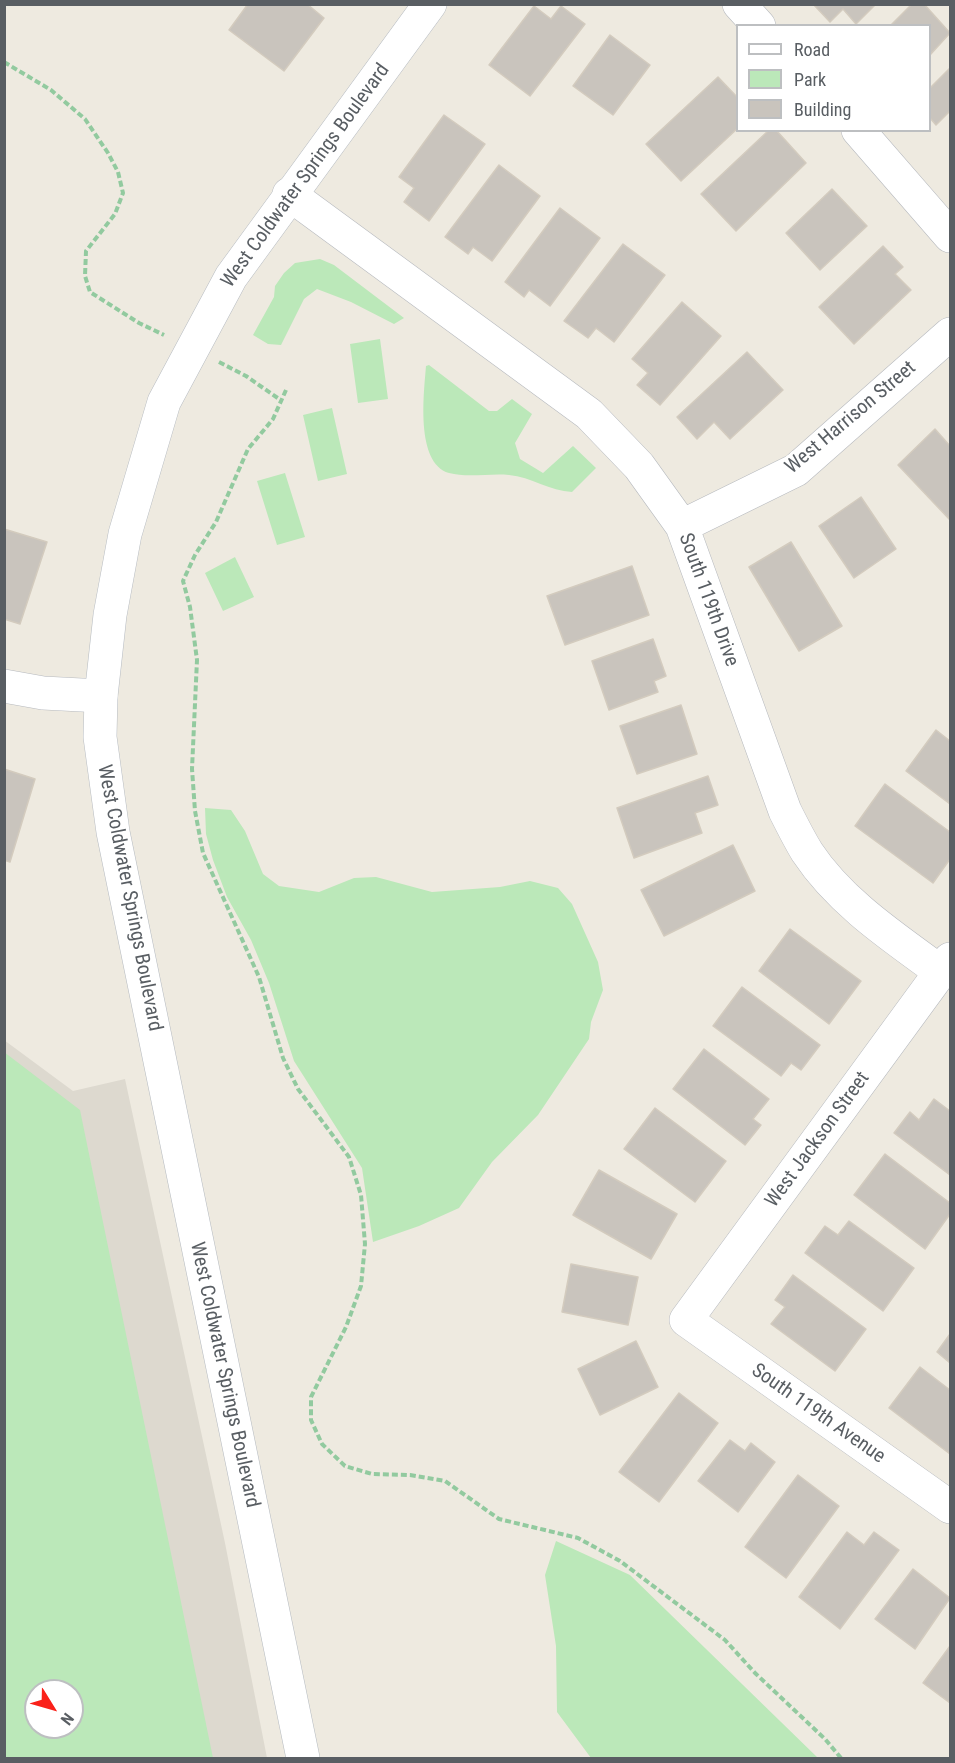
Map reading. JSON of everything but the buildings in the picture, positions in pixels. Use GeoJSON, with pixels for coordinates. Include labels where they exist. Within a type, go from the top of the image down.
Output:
{"type":"FeatureCollection","features":[{"type":"Feature","properties":{"kind":"street","name":"West Coldwater Springs Boulevard"},"geometry":{"type":"LineString","coordinates":[[303,1758],[113,832],[100,737],[101,696],[110,615],[125,534],[143,465],[164,402],[231,277],[289,194],[430,4]]}},
{"type":"Feature","properties":{"kind":"street"},"geometry":{"type":"LineString","coordinates":[[739,4],[757,24]]}},
{"type":"Feature","properties":{"kind":"street"},"geometry":{"type":"LineString","coordinates":[[860,132],[951,236]]}},
{"type":"Feature","properties":{"kind":"street","name":"South 119th Drive"},"geometry":{"type":"LineString","coordinates":[[289,194],[589,414],[639,466],[682,526],[784,812],[807,852],[834,887],[866,915],[946,966]]}},
{"type":"Feature","properties":{"kind":"street","name":"West Harrison Street"},"geometry":{"type":"LineString","coordinates":[[682,526],[796,470],[951,334]]}},
{"type":"Feature","properties":{"kind":"street"},"geometry":{"type":"LineString","coordinates":[[4,686],[44,693],[101,696]]}},
{"type":"Feature","properties":{"kind":"street","name":"West Jackson Street"},"geometry":{"type":"LineString","coordinates":[[686,1320],[946,966]]}},
{"type":"Feature","properties":{"kind":"street","name":"South 119th Avenue"},"geometry":{"type":"LineString","coordinates":[[686,1320],[951,1507]]}},
{"type":"Feature","properties":{"kind":"path"},"geometry":{"type":"LineString","coordinates":[[4,62],[51,90],[85,119],[118,172],[123,193],[115,214],[86,251],[85,276],[90,292],[139,323],[246,376],[282,401]]}},
{"type":"Feature","properties":{"kind":"path"},"geometry":{"type":"LineString","coordinates":[[286,390],[273,419],[248,448],[216,522],[195,555],[183,581],[190,607],[197,660],[192,769],[195,811],[203,853],[259,977],[283,1058],[298,1089],[349,1157],[360,1195],[365,1244],[361,1286],[346,1327],[311,1397],[311,1420],[322,1444],[345,1466],[372,1474],[410,1475],[445,1481],[499,1519],[578,1538],[620,1561],[725,1640],[755,1673],[825,1739],[841,1758]]}},
{"type":"Feature","properties":{"kind":"shaded area"},"geometry":{"type":"Polygon","coordinates":[[[4,1040],[73,1091],[125,1079],[225,1543],[267,1758],[5,1758],[4,1040]]]}},
{"type":"Feature","properties":{"kind":"green space"},"geometry":{"type":"Polygon","coordinates":[[[320,259],[334,265],[404,318],[394,324],[351,302],[317,289],[304,299],[281,345],[268,344],[253,335],[274,297],[275,286],[284,273],[295,263],[320,259]]]}},
{"type":"Feature","properties":{"kind":"green space"},"geometry":{"type":"Polygon","coordinates":[[[380,339],[388,399],[358,403],[350,344],[380,339]]]}},
{"type":"Feature","properties":{"kind":"green space"},"geometry":{"type":"Polygon","coordinates":[[[429,365],[489,411],[497,411],[512,399],[532,414],[515,443],[520,459],[543,473],[573,446],[596,468],[572,492],[517,476],[456,474],[438,467],[426,442],[424,425],[426,366],[429,365]]]}},
{"type":"Feature","properties":{"kind":"green space"},"geometry":{"type":"Polygon","coordinates":[[[332,408],[347,474],[318,481],[303,415],[332,408]]]}},
{"type":"Feature","properties":{"kind":"green space"},"geometry":{"type":"Polygon","coordinates":[[[285,473],[305,537],[277,545],[257,481],[285,473]]]}},
{"type":"Feature","properties":{"kind":"green space"},"geometry":{"type":"Polygon","coordinates":[[[235,557],[254,597],[223,611],[205,573],[235,557]]]}},
{"type":"Feature","properties":{"kind":"green space"},"geometry":{"type":"Polygon","coordinates":[[[205,808],[231,810],[245,831],[263,874],[279,886],[319,892],[354,878],[376,877],[432,892],[500,887],[530,881],[558,888],[572,904],[598,962],[603,990],[591,1022],[589,1039],[538,1115],[492,1162],[459,1208],[419,1226],[373,1242],[362,1168],[294,1061],[269,983],[251,940],[227,897],[213,860],[206,834],[205,808]]]}},
{"type":"Feature","properties":{"kind":"green space"},"geometry":{"type":"Polygon","coordinates":[[[4,1052],[80,1110],[213,1758],[5,1758],[4,1052]]]}},
{"type":"Feature","properties":{"kind":"green space"},"geometry":{"type":"Polygon","coordinates":[[[556,1541],[630,1575],[818,1758],[591,1758],[557,1712],[556,1646],[545,1575],[556,1541]]]}}]}
